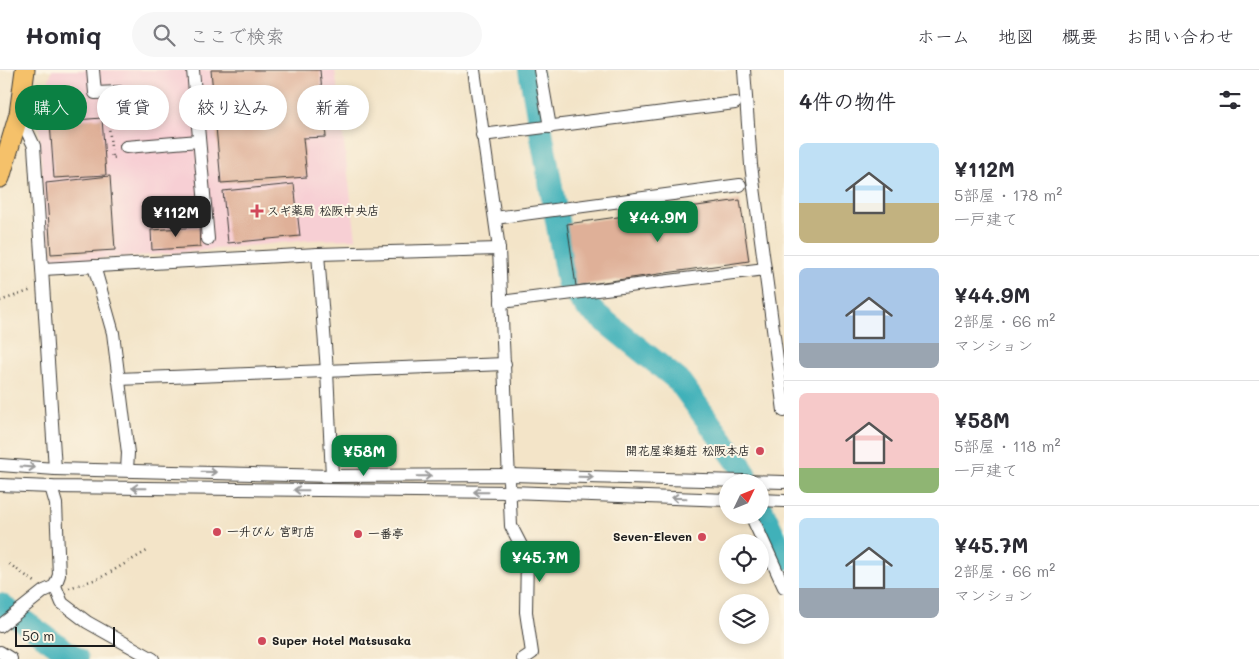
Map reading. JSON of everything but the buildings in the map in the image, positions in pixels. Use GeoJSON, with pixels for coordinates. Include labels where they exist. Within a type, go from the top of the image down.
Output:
{"type":"FeatureCollection","features":[{"type":"Feature","properties":{"kind":"highway"},"geometry":{"type":"LineString","coordinates":[[23,85],[25,70]]}},
{"type":"Feature","properties":{"kind":"highway"},"geometry":{"type":"LineString","coordinates":[[0,178],[15,127]]}},
{"type":"Feature","properties":{"kind":"street"},"geometry":{"type":"LineString","coordinates":[[93,70],[95,93],[97,93]]}},
{"type":"Feature","properties":{"kind":"street"},"geometry":{"type":"LineString","coordinates":[[193,70],[208,239]]}},
{"type":"Feature","properties":{"kind":"street"},"geometry":{"type":"LineString","coordinates":[[474,70],[499,249],[511,526],[527,557],[526,612],[530,657]]}},
{"type":"Feature","properties":{"kind":"street"},"geometry":{"type":"LineString","coordinates":[[540,70],[549,127]]}},
{"type":"Feature","properties":{"kind":"street"},"geometry":{"type":"LineString","coordinates":[[744,70],[751,165],[784,411]]}},
{"type":"Feature","properties":{"kind":"street"},"geometry":{"type":"LineString","coordinates":[[482,135],[735,103]]}},
{"type":"Feature","properties":{"kind":"street"},"geometry":{"type":"LineString","coordinates":[[26,130],[34,146],[55,469]]}},
{"type":"Feature","properties":{"kind":"street"},"geometry":{"type":"LineString","coordinates":[[126,147],[199,141]]}},
{"type":"Feature","properties":{"kind":"street"},"geometry":{"type":"LineString","coordinates":[[495,218],[740,185]]}},
{"type":"Feature","properties":{"kind":"street"},"geometry":{"type":"LineString","coordinates":[[171,219],[206,216]]}},
{"type":"Feature","properties":{"kind":"street"},"geometry":{"type":"LineString","coordinates":[[43,270],[318,254],[499,249]]}},
{"type":"Feature","properties":{"kind":"street"},"geometry":{"type":"LineString","coordinates":[[318,254],[328,371],[332,476]]}},
{"type":"Feature","properties":{"kind":"street"},"geometry":{"type":"LineString","coordinates":[[94,266],[113,333],[128,452],[127,470]]}},
{"type":"Feature","properties":{"kind":"street"},"geometry":{"type":"LineString","coordinates":[[500,302],[765,269]]}},
{"type":"Feature","properties":{"kind":"street"},"geometry":{"type":"LineString","coordinates":[[118,379],[505,364]]}},
{"type":"Feature","properties":{"kind":"street"},"geometry":{"type":"LineString","coordinates":[[0,465],[55,469],[332,476],[510,475],[719,481]]}},
{"type":"Feature","properties":{"kind":"street"},"geometry":{"type":"LineString","coordinates":[[769,482],[784,482]]}},
{"type":"Feature","properties":{"kind":"street"},"geometry":{"type":"LineString","coordinates":[[0,484],[51,487],[510,492],[719,500]]}},
{"type":"Feature","properties":{"kind":"street"},"geometry":{"type":"LineString","coordinates":[[0,626],[50,589],[59,575],[56,504],[51,487]]}},
{"type":"Feature","properties":{"kind":"street"},"geometry":{"type":"LineString","coordinates":[[769,501],[784,501]]}},
{"type":"Feature","properties":{"kind":"street"},"geometry":{"type":"LineString","coordinates":[[755,524],[784,588]]}},
{"type":"Feature","properties":{"kind":"street"},"geometry":{"type":"LineString","coordinates":[[50,589],[62,603],[76,614],[153,659]]}},
{"type":"Feature","properties":{"kind":"street"},"geometry":{"type":"LineString","coordinates":[[0,652],[11,659]]}},
{"type":"Feature","properties":{"kind":"path"},"geometry":{"type":"LineString","coordinates":[[0,300],[44,286]]}},
{"type":"Feature","properties":{"kind":"path"},"geometry":{"type":"LineString","coordinates":[[9,564],[38,585],[50,589],[68,588],[100,578],[147,551]]}},
{"type":"Feature","properties":{"kind":"shaded area"},"geometry":{"type":"Polygon","coordinates":[[[52,70],[335,70],[337,85],[297,85],[297,130],[342,130],[356,239],[309,240],[56,262],[47,254],[39,130],[87,130],[87,85],[47,85],[52,70]]]}},
{"type":"Feature","properties":{"kind":"waterway"},"geometry":{"type":"LineString","coordinates":[[530,70],[568,282],[586,306],[679,381],[740,465],[744,474]]}},
{"type":"Feature","properties":{"kind":"waterway"},"geometry":{"type":"LineString","coordinates":[[768,524],[784,558]]}},
{"type":"Feature","properties":{"kind":"waterway"},"geometry":{"type":"LineString","coordinates":[[0,605],[77,659]]}},
{"type":"Feature","properties":{"kind":"place","name":"スギ薬局 松阪中央店"},"geometry":{"type":"Point","coordinates":[257,211]}},
{"type":"Feature","properties":{"kind":"place","name":"開花屋楽麺荘 松阪本店"},"geometry":{"type":"Point","coordinates":[760,451]}},
{"type":"Feature","properties":{"kind":"place","name":"一升びん 宮町店"},"geometry":{"type":"Point","coordinates":[217,532]}},
{"type":"Feature","properties":{"kind":"place","name":"一番亭"},"geometry":{"type":"Point","coordinates":[358,534]}},
{"type":"Feature","properties":{"kind":"place","name":"Seven-Eleven"},"geometry":{"type":"Point","coordinates":[702,537]}},
{"type":"Feature","properties":{"kind":"place","name":"Super Hotel Matsusaka"},"geometry":{"type":"Point","coordinates":[262,641]}}]}
